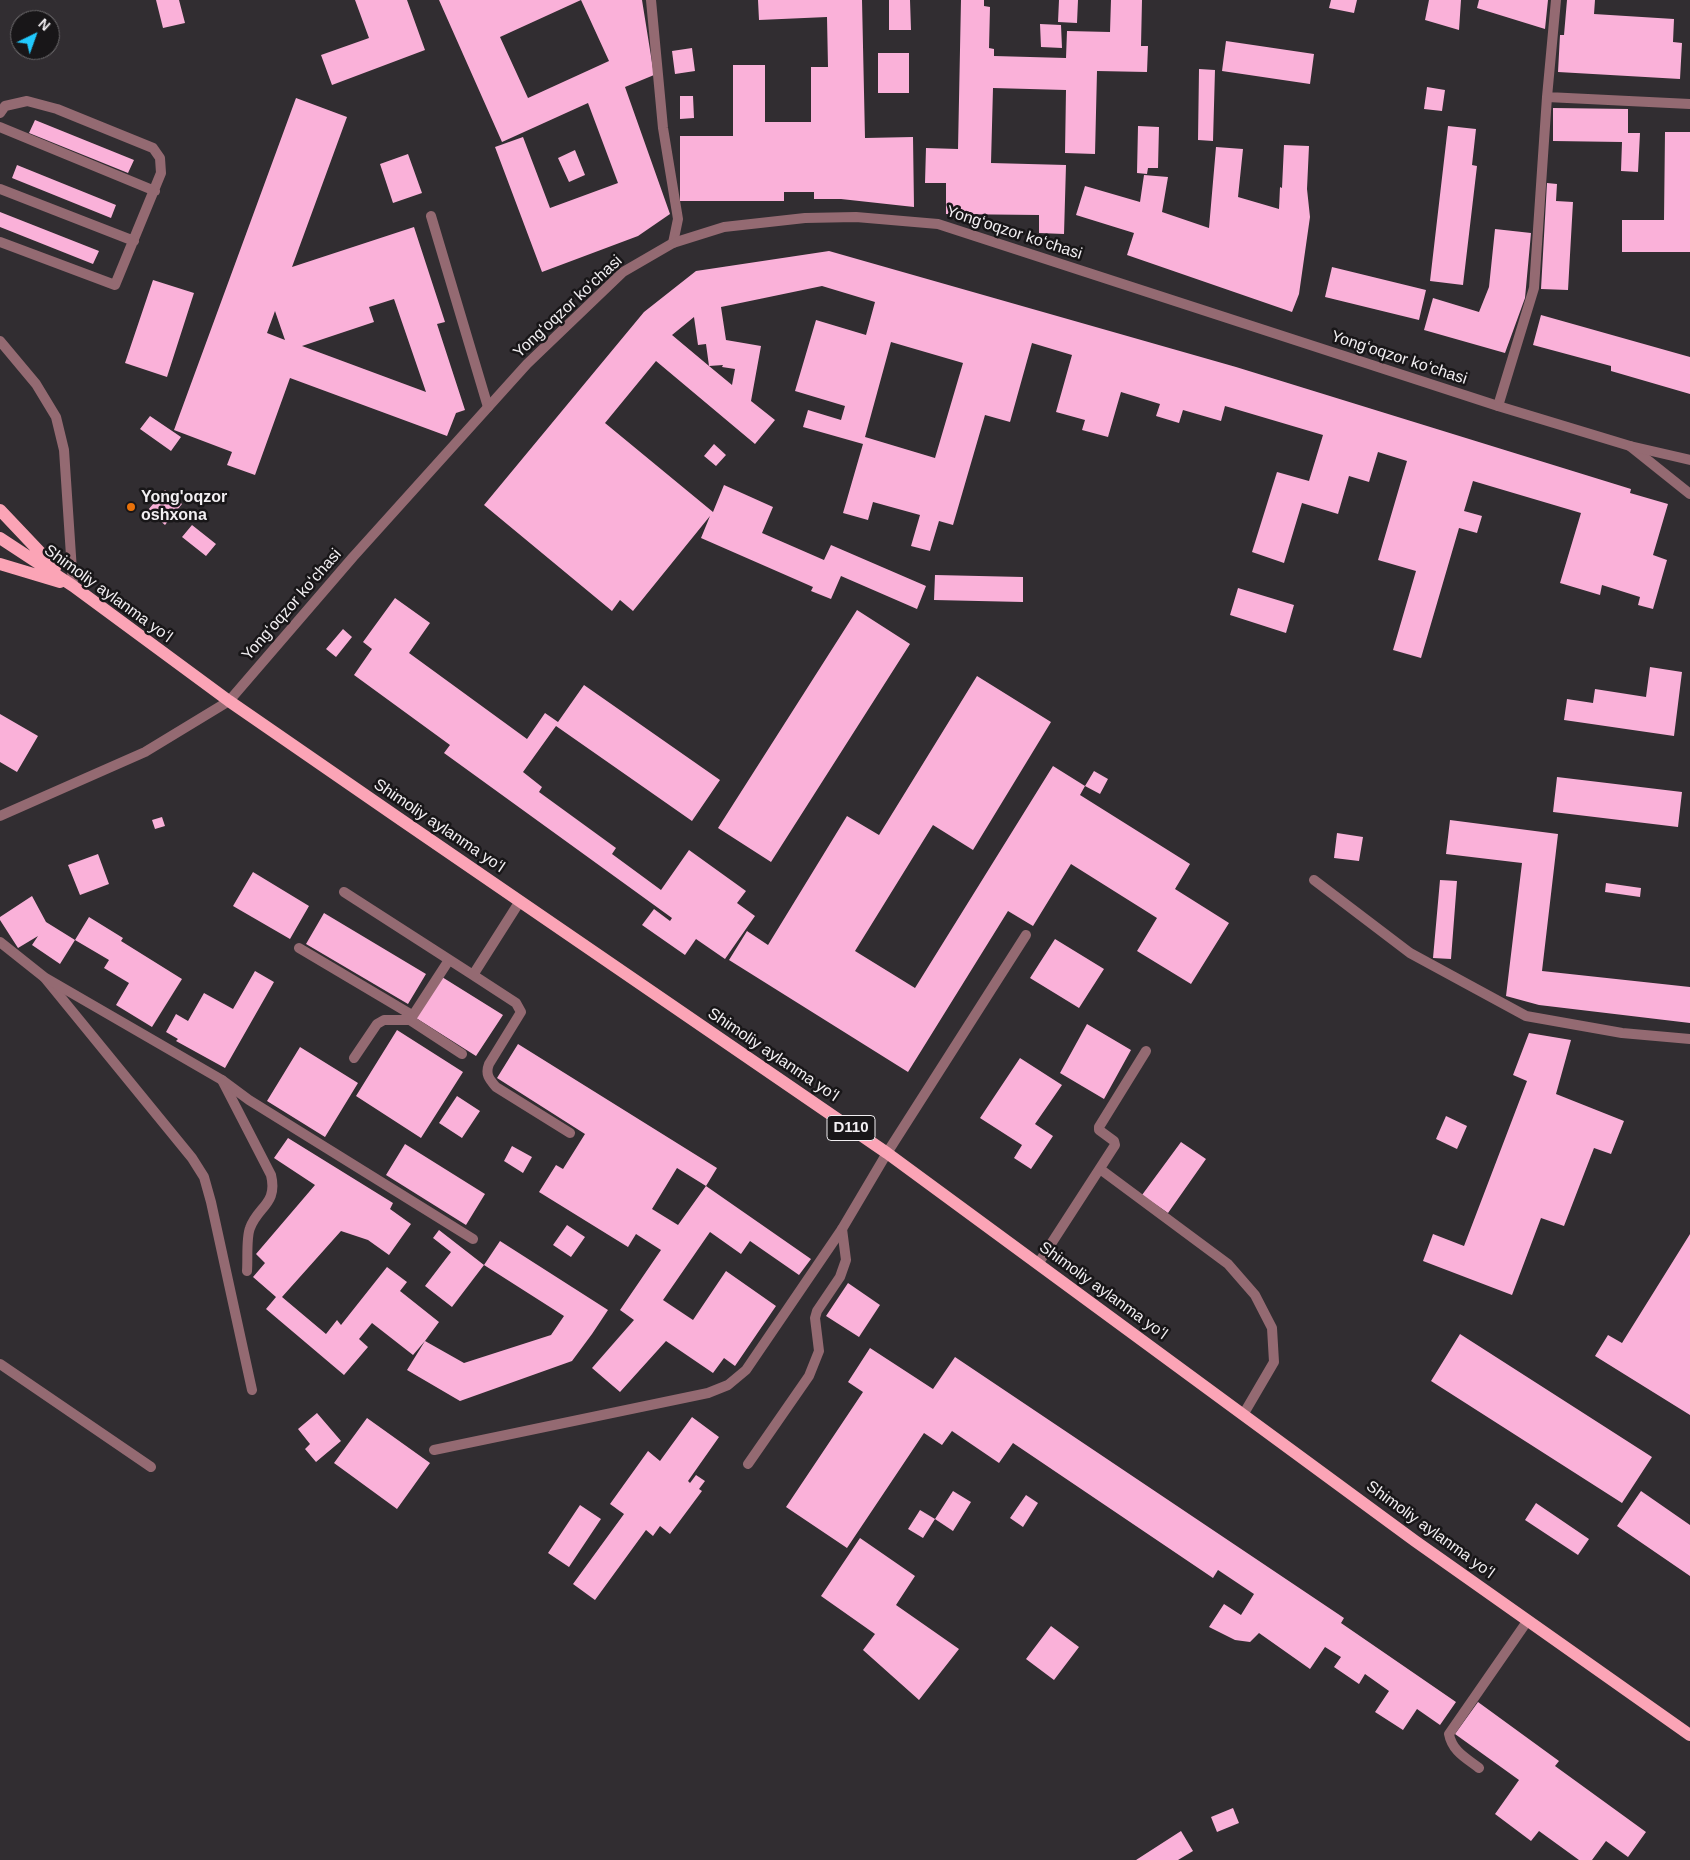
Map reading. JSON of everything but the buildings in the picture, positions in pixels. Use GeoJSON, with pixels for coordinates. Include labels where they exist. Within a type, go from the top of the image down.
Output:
{"type":"FeatureCollection","features":[{"type":"Feature","properties":{"kind":"main road"},"geometry":{"type":"LineString","coordinates":[[0,510],[73,586]]}},
{"type":"Feature","properties":{"kind":"main road","name":"Shimoliy aylanma yoʻl"},"geometry":{"type":"LineString","coordinates":[[0,538],[73,586],[229,701],[888,1153],[1415,1541],[1690,1735]]}},
{"type":"Feature","properties":{"kind":"main road"},"geometry":{"type":"LineString","coordinates":[[0,564],[73,586]]}},
{"type":"Feature","properties":{"kind":"street"},"geometry":{"type":"LineString","coordinates":[[651,0],[663,128],[678,220],[673,242]]}},
{"type":"Feature","properties":{"kind":"street"},"geometry":{"type":"LineString","coordinates":[[1498,406],[1534,288],[1547,97],[1556,0]]}},
{"type":"Feature","properties":{"kind":"street"},"geometry":{"type":"LineString","coordinates":[[1547,97],[1690,104]]}},
{"type":"Feature","properties":{"kind":"street"},"geometry":{"type":"LineString","coordinates":[[0,113],[6,106],[27,101],[57,109],[153,148],[160,158],[161,173],[116,285],[0,242]]}},
{"type":"Feature","properties":{"kind":"street"},"geometry":{"type":"LineString","coordinates":[[0,127],[155,191]]}},
{"type":"Feature","properties":{"kind":"street"},"geometry":{"type":"LineString","coordinates":[[0,189],[134,241]]}},
{"type":"Feature","properties":{"kind":"street"},"geometry":{"type":"LineString","coordinates":[[430,216],[488,407]]}},
{"type":"Feature","properties":{"kind":"street","name":"Yongʻoqzor koʻchasi"},"geometry":{"type":"LineString","coordinates":[[0,816],[145,752],[229,701],[353,557],[527,364],[622,272],[673,242],[724,227],[805,218],[856,217],[938,224],[1498,406],[1630,446],[1690,460]]}},
{"type":"Feature","properties":{"kind":"street"},"geometry":{"type":"LineString","coordinates":[[0,341],[36,384],[56,417],[64,450],[73,586]]}},
{"type":"Feature","properties":{"kind":"street"},"geometry":{"type":"LineString","coordinates":[[1630,446],[1690,494]]}},
{"type":"Feature","properties":{"kind":"street"},"geometry":{"type":"LineString","coordinates":[[1314,880],[1410,953],[1526,1016],[1622,1033],[1690,1039]]}},
{"type":"Feature","properties":{"kind":"street"},"geometry":{"type":"LineString","coordinates":[[344,892],[516,1003],[521,1012],[489,1064],[486,1071],[489,1079],[496,1087],[570,1134]]}},
{"type":"Feature","properties":{"kind":"street"},"geometry":{"type":"LineString","coordinates":[[472,975],[520,902]]}},
{"type":"Feature","properties":{"kind":"street"},"geometry":{"type":"LineString","coordinates":[[434,1450],[708,1393],[728,1385],[746,1370],[842,1229],[1026,935]]}},
{"type":"Feature","properties":{"kind":"street"},"geometry":{"type":"LineString","coordinates":[[0,942],[44,977],[222,1080],[249,1100],[473,1239]]}},
{"type":"Feature","properties":{"kind":"street"},"geometry":{"type":"LineString","coordinates":[[298,948],[411,1017],[462,1054]]}},
{"type":"Feature","properties":{"kind":"street"},"geometry":{"type":"LineString","coordinates":[[354,1058],[377,1024],[384,1020],[411,1017],[449,960]]}},
{"type":"Feature","properties":{"kind":"street"},"geometry":{"type":"LineString","coordinates":[[44,977],[192,1158],[204,1177],[252,1390]]}},
{"type":"Feature","properties":{"kind":"street"},"geometry":{"type":"LineString","coordinates":[[1038,1264],[1115,1145],[1114,1141],[1099,1130],[1099,1127],[1146,1051]]}},
{"type":"Feature","properties":{"kind":"street"},"geometry":{"type":"LineString","coordinates":[[222,1080],[271,1175],[274,1186],[272,1197],[248,1232],[247,1271]]}},
{"type":"Feature","properties":{"kind":"street"},"geometry":{"type":"LineString","coordinates":[[1100,1169],[1228,1264],[1255,1295],[1272,1328],[1274,1362],[1243,1415]]}},
{"type":"Feature","properties":{"kind":"street"},"geometry":{"type":"LineString","coordinates":[[748,1464],[809,1376],[815,1364],[819,1352],[815,1318],[817,1311],[840,1277],[846,1260],[842,1229]]}},
{"type":"Feature","properties":{"kind":"street"},"geometry":{"type":"LineString","coordinates":[[0,1364],[151,1467]]}},
{"type":"Feature","properties":{"kind":"street"},"geometry":{"type":"LineString","coordinates":[[1479,1768],[1455,1750],[1449,1734],[1528,1620]]}},
{"type":"Feature","properties":{"kind":"place","name":"Yong'oqzor oshxona"},"geometry":{"type":"Point","coordinates":[131,507]}}]}
